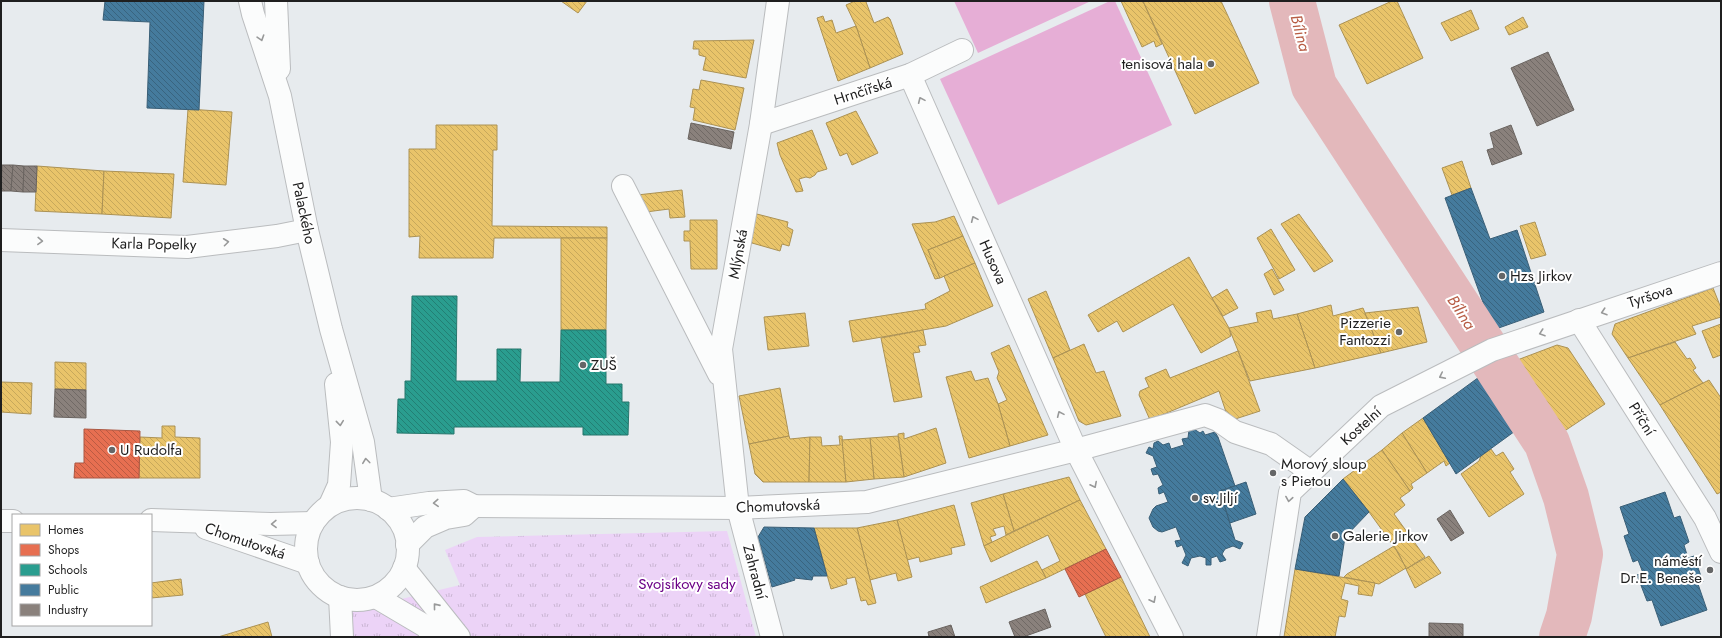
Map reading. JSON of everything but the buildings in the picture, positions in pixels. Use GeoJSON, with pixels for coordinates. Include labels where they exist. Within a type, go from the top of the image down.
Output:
{"type":"FeatureCollection","features":[{"type":"Feature","properties":{"kind":"street","name":"Palackého"},"geometry":{"type":"LineString","coordinates":[[250,1],[280,96],[307,230],[331,329],[379,504]]}},
{"type":"Feature","properties":{"kind":"street","name":"Palackého"},"geometry":{"type":"LineString","coordinates":[[276,1],[280,96]]}},
{"type":"Feature","properties":{"kind":"street","name":"Mlýnská"},"geometry":{"type":"LineString","coordinates":[[738,508],[723,382],[721,349],[761,124],[778,1]]}},
{"type":"Feature","properties":{"kind":"street","name":"Hrnčířská"},"geometry":{"type":"LineString","coordinates":[[761,124],[910,75],[962,50]]}},
{"type":"Feature","properties":{"kind":"street","name":"Husova"},"geometry":{"type":"LineString","coordinates":[[910,75],[1076,450]]}},
{"type":"Feature","properties":{"kind":"street"},"geometry":{"type":"LineString","coordinates":[[623,186],[723,382]]}},
{"type":"Feature","properties":{"kind":"street","name":"Karla Popelky"},"geometry":{"type":"LineString","coordinates":[[1,240],[187,247],[277,236],[307,230]]}},
{"type":"Feature","properties":{"kind":"street","name":"Tyršova"},"geometry":{"type":"LineString","coordinates":[[1579,320],[1721,273]]}},
{"type":"Feature","properties":{"kind":"street","name":"Kostelní"},"geometry":{"type":"LineString","coordinates":[[1268,637],[1290,492],[1381,406],[1484,354],[1579,320]]}},
{"type":"Feature","properties":{"kind":"street","name":"Příční"},"geometry":{"type":"LineString","coordinates":[[1579,320],[1713,515],[1721,552]]}},
{"type":"Feature","properties":{"kind":"street","name":"Palackého"},"geometry":{"type":"LineString","coordinates":[[330,506],[339,485],[342,442],[331,329]]}},
{"type":"Feature","properties":{"kind":"street","name":"Chomutovská"},"geometry":{"type":"LineString","coordinates":[[379,504],[397,518],[404,531],[407,545],[407,556],[404,568],[397,580],[386,591],[376,597],[357,600],[340,598],[326,590],[314,578],[308,563],[306,549],[308,535],[313,523],[320,513],[330,506],[350,498],[379,504],[464,501],[474,506],[738,508],[867,502],[1076,450],[1205,415],[1218,420],[1235,432],[1271,444],[1311,472]]}},
{"type":"Feature","properties":{"kind":"street"},"geometry":{"type":"LineString","coordinates":[[1076,450],[1172,637]]}},
{"type":"Feature","properties":{"kind":"street"},"geometry":{"type":"LineString","coordinates":[[407,545],[431,524],[446,518],[464,515],[474,506]]}},
{"type":"Feature","properties":{"kind":"street","name":"Zahradní"},"geometry":{"type":"LineString","coordinates":[[738,508],[772,637]]}},
{"type":"Feature","properties":{"kind":"street","name":"Chomutovská"},"geometry":{"type":"LineString","coordinates":[[152,520],[271,524],[313,523]]}},
{"type":"Feature","properties":{"kind":"street","name":"Chomutovská"},"geometry":{"type":"LineString","coordinates":[[183,520],[308,563]]}},
{"type":"Feature","properties":{"kind":"street"},"geometry":{"type":"LineString","coordinates":[[1,521],[12,521]]}},
{"type":"Feature","properties":{"kind":"street"},"geometry":{"type":"LineString","coordinates":[[404,568],[459,637]]}},
{"type":"Feature","properties":{"kind":"street"},"geometry":{"type":"LineString","coordinates":[[376,597],[424,626],[436,637]]}},
{"type":"Feature","properties":{"kind":"street"},"geometry":{"type":"LineString","coordinates":[[340,598],[342,637]]}},
{"type":"Feature","properties":{"kind":"green space","name":"Svojsíkovy sady"},"geometry":{"type":"Polygon","coordinates":[[[727,531],[756,637],[349,637],[347,612],[460,585],[445,550],[477,537],[727,531]]]}},
{"type":"Feature","properties":{"kind":"shaded area"},"geometry":{"type":"Polygon","coordinates":[[[954,1],[1091,1],[978,53],[954,1]]]}},
{"type":"Feature","properties":{"kind":"shaded area"},"geometry":{"type":"Polygon","coordinates":[[[1110,1],[1115,1],[1172,125],[998,205],[940,79],[1110,1]]]}},
{"type":"Feature","properties":{"kind":"waterway","name":"Bílina"},"geometry":{"type":"LineString","coordinates":[[1292,1],[1314,86],[1547,443],[1566,497],[1580,554],[1569,616],[1562,637]]}},
{"type":"Feature","properties":{"kind":"place","name":"tenisová hala"},"geometry":{"type":"Point","coordinates":[1211,64]}},
{"type":"Feature","properties":{"kind":"place","name":"Hzs Jirkov"},"geometry":{"type":"Point","coordinates":[1502,276]}},
{"type":"Feature","properties":{"kind":"place","name":"Pizzerie Fantozzi"},"geometry":{"type":"Point","coordinates":[1399,332]}},
{"type":"Feature","properties":{"kind":"place","name":"ZUŠ"},"geometry":{"type":"Point","coordinates":[583,365]}},
{"type":"Feature","properties":{"kind":"place","name":"U Rudolfa"},"geometry":{"type":"Point","coordinates":[112,450]}},
{"type":"Feature","properties":{"kind":"place","name":"Morový sloup s Pietou"},"geometry":{"type":"Point","coordinates":[1273,473]}},
{"type":"Feature","properties":{"kind":"place","name":"sv.Jiljí"},"geometry":{"type":"Point","coordinates":[1195,498]}},
{"type":"Feature","properties":{"kind":"place","name":"Galerie Jirkov"},"geometry":{"type":"Point","coordinates":[1335,536]}},
{"type":"Feature","properties":{"kind":"place","name":"náměstí Dr.E. Beneše"},"geometry":{"type":"Point","coordinates":[1710,570]}}]}
